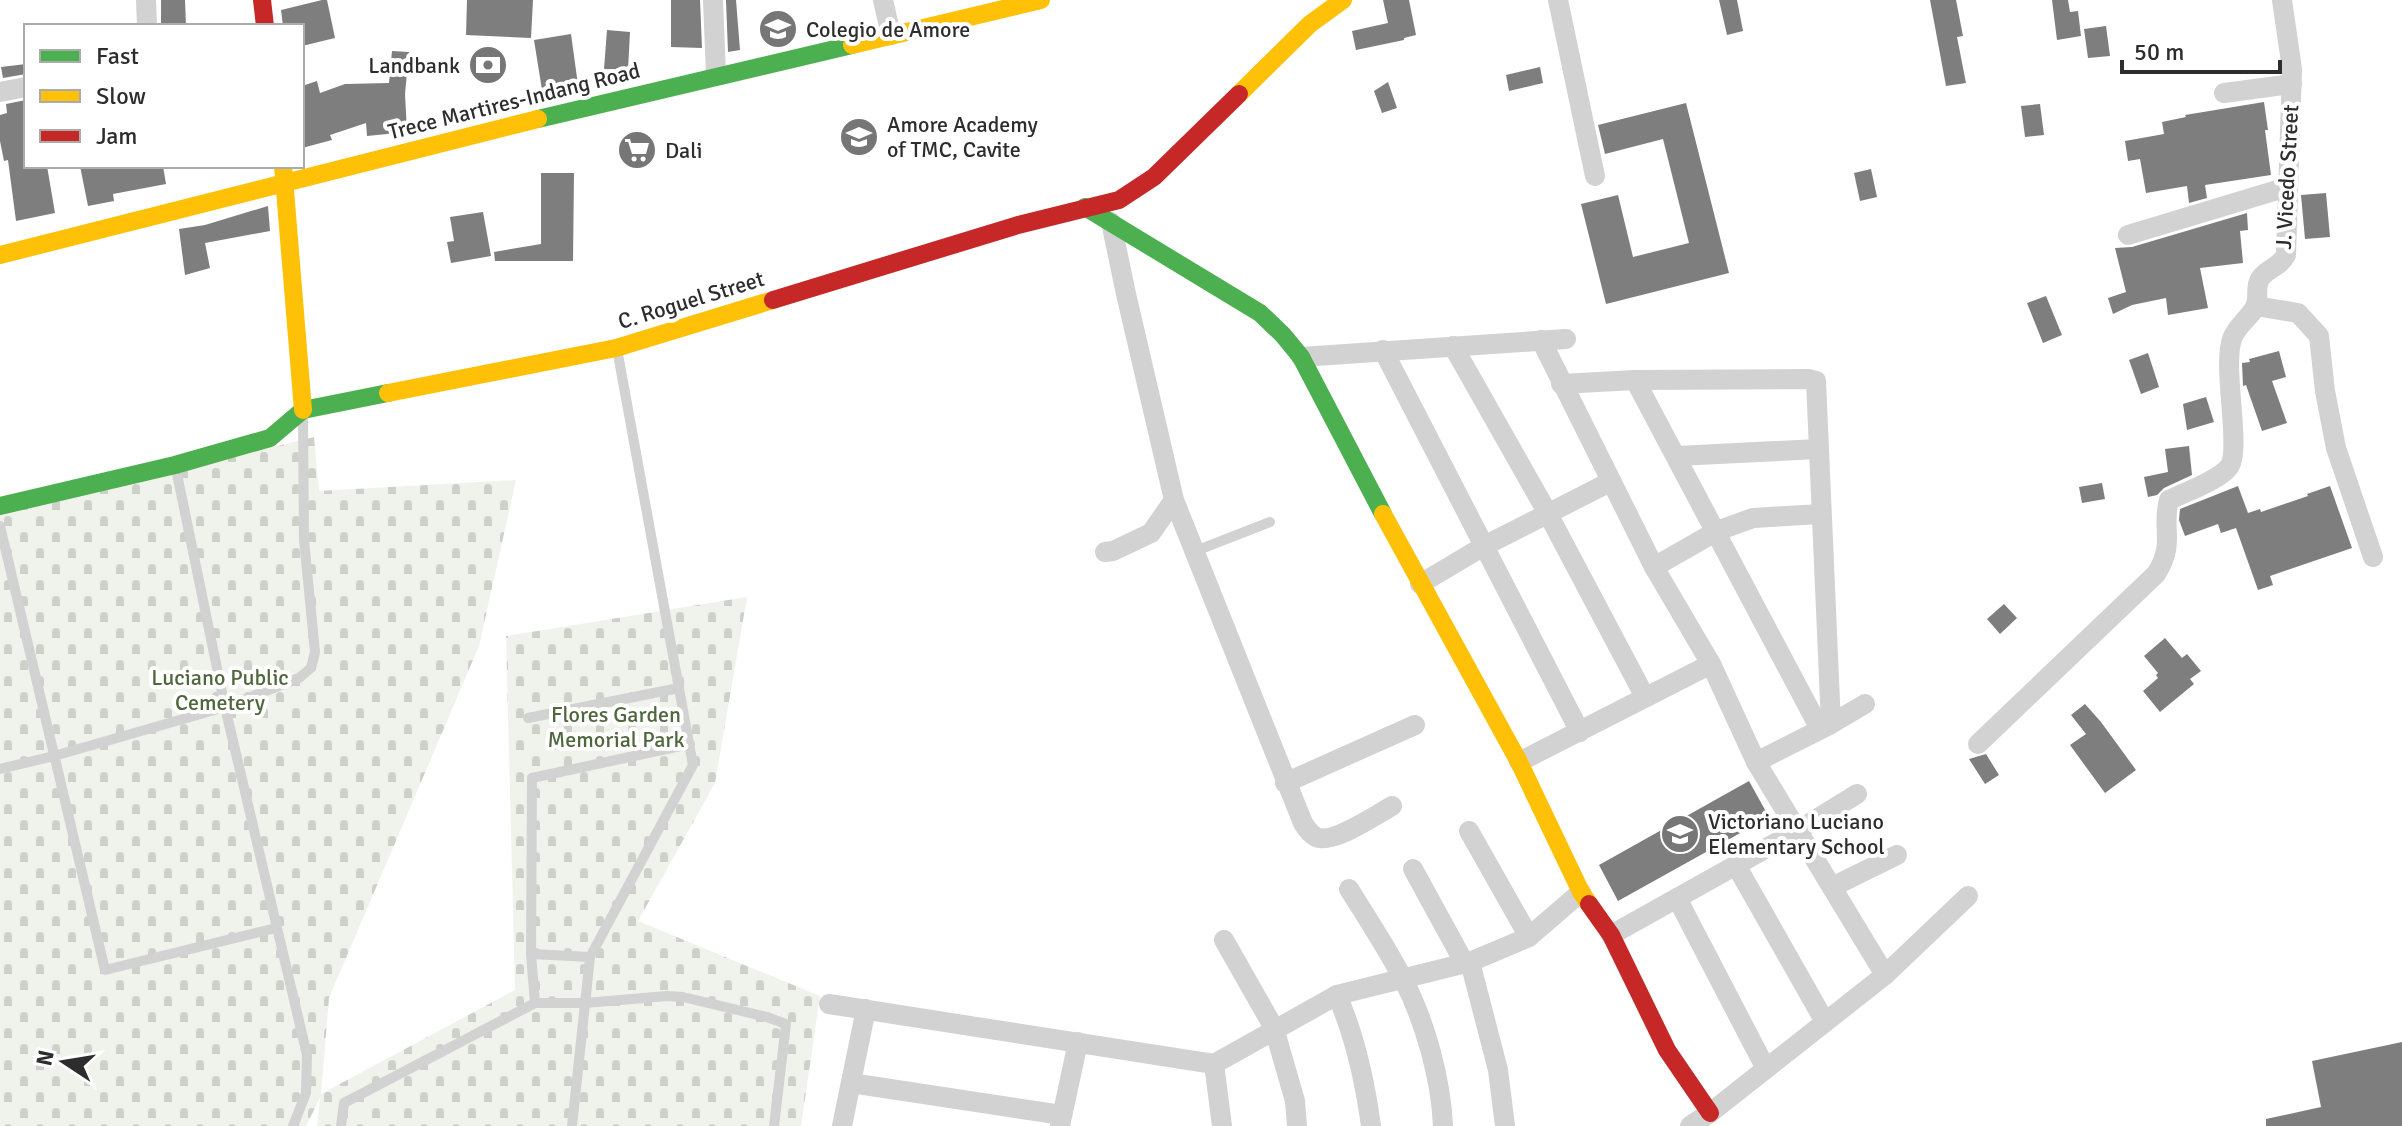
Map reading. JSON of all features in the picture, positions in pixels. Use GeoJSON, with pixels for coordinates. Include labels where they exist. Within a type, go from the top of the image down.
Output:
{"type":"FeatureCollection","features":[{"type":"Feature","properties":{"kind":"street"},"geometry":{"type":"LineString","coordinates":[[146,0],[147,24]]}},
{"type":"Feature","properties":{"kind":"street"},"geometry":{"type":"LineString","coordinates":[[262,0],[265,24]]}},
{"type":"Feature","properties":{"kind":"street"},"geometry":{"type":"LineString","coordinates":[[713,0],[716,75]]}},
{"type":"Feature","properties":{"kind":"street"},"geometry":{"type":"LineString","coordinates":[[883,0],[891,35]]}},
{"type":"Feature","properties":{"kind":"street","name":"Trece Martires-Indang Road"},"geometry":{"type":"LineString","coordinates":[[0,255],[284,175],[1041,0]]}},
{"type":"Feature","properties":{"kind":"street","name":"C. Roguel Street"},"geometry":{"type":"LineString","coordinates":[[303,410],[616,348],[1018,225],[1119,200],[1154,177],[1310,24],[1343,0]]}},
{"type":"Feature","properties":{"kind":"street"},"geometry":{"type":"LineString","coordinates":[[1558,0],[1595,176]]}},
{"type":"Feature","properties":{"kind":"street","name":"J. Vicedo Street"},"geometry":{"type":"LineString","coordinates":[[1978,744],[2156,574],[2164,562],[2168,542],[2166,510],[2169,500],[2211,480],[2229,467],[2233,451],[2227,362],[2230,343],[2236,328],[2256,306],[2257,284],[2262,276],[2282,264],[2286,255],[2292,69],[2282,0]]}},
{"type":"Feature","properties":{"kind":"street"},"geometry":{"type":"LineString","coordinates":[[2224,93],[2292,84]]}},
{"type":"Feature","properties":{"kind":"street"},"geometry":{"type":"LineString","coordinates":[[0,92],[24,87]]}},
{"type":"Feature","properties":{"kind":"street"},"geometry":{"type":"LineString","coordinates":[[0,506],[175,465],[270,438],[303,410],[284,175]]}},
{"type":"Feature","properties":{"kind":"street"},"geometry":{"type":"LineString","coordinates":[[2128,235],[2287,187]]}},
{"type":"Feature","properties":{"kind":"street"},"geometry":{"type":"LineString","coordinates":[[1085,207],[1260,313],[1301,357],[1420,584],[1519,762],[1581,892],[1611,935],[1667,1050],[1710,1113]]}},
{"type":"Feature","properties":{"kind":"street"},"geometry":{"type":"LineString","coordinates":[[1111,222],[1174,500],[1303,823],[1311,835],[1331,839],[1392,806]]}},
{"type":"Feature","properties":{"kind":"street"},"geometry":{"type":"LineString","coordinates":[[2256,306],[2298,313],[2319,336],[2336,448],[2373,557]]}},
{"type":"Feature","properties":{"kind":"street"},"geometry":{"type":"LineString","coordinates":[[1301,357],[1566,339]]}},
{"type":"Feature","properties":{"kind":"street"},"geometry":{"type":"LineString","coordinates":[[1541,340],[1654,567],[1711,664],[1756,762],[1885,975]]}},
{"type":"Feature","properties":{"kind":"street"},"geometry":{"type":"LineString","coordinates":[[1453,346],[1547,512],[1645,697]]}},
{"type":"Feature","properties":{"kind":"street"},"geometry":{"type":"LineString","coordinates":[[1383,350],[1580,732]]}},
{"type":"Feature","properties":{"kind":"street"},"geometry":{"type":"LineString","coordinates":[[1561,384],[1635,380],[1816,381],[1825,727]]}},
{"type":"Feature","properties":{"kind":"street"},"geometry":{"type":"LineString","coordinates":[[1635,380],[1825,727]]}},
{"type":"Feature","properties":{"kind":"street"},"geometry":{"type":"LineString","coordinates":[[1677,456],[1818,449]]}},
{"type":"Feature","properties":{"kind":"street"},"geometry":{"type":"LineString","coordinates":[[1420,584],[1547,512],[1610,482]]}},
{"type":"Feature","properties":{"kind":"street"},"geometry":{"type":"LineString","coordinates":[[1105,552],[1151,533],[1174,500]]}},
{"type":"Feature","properties":{"kind":"street"},"geometry":{"type":"LineString","coordinates":[[1654,567],[1717,531],[1753,518],[1820,514]]}},
{"type":"Feature","properties":{"kind":"street"},"geometry":{"type":"LineString","coordinates":[[1519,762],[1711,664]]}},
{"type":"Feature","properties":{"kind":"street"},"geometry":{"type":"LineString","coordinates":[[1756,762],[1865,704]]}},
{"type":"Feature","properties":{"kind":"street"},"geometry":{"type":"LineString","coordinates":[[1285,783],[1415,725]]}},
{"type":"Feature","properties":{"kind":"street"},"geometry":{"type":"LineString","coordinates":[[1611,935],[1857,794]]}},
{"type":"Feature","properties":{"kind":"street"},"geometry":{"type":"LineString","coordinates":[[1469,831],[1529,937]]}},
{"type":"Feature","properties":{"kind":"street"},"geometry":{"type":"LineString","coordinates":[[1832,887],[1897,855]]}},
{"type":"Feature","properties":{"kind":"street"},"geometry":{"type":"LineString","coordinates":[[1736,865],[1825,1022]]}},
{"type":"Feature","properties":{"kind":"street"},"geometry":{"type":"LineString","coordinates":[[1413,869],[1468,963],[1498,1070],[1505,1126]]}},
{"type":"Feature","properties":{"kind":"street"},"geometry":{"type":"LineString","coordinates":[[1349,889],[1404,980],[1426,1037],[1442,1101],[1443,1126]]}},
{"type":"Feature","properties":{"kind":"street"},"geometry":{"type":"LineString","coordinates":[[829,1004],[1214,1064],[1337,995],[1468,963],[1529,937],[1581,892]]}},
{"type":"Feature","properties":{"kind":"street"},"geometry":{"type":"LineString","coordinates":[[1690,1126],[1885,975],[1968,896]]}},
{"type":"Feature","properties":{"kind":"street"},"geometry":{"type":"LineString","coordinates":[[1677,898],[1766,1069]]}},
{"type":"Feature","properties":{"kind":"street"},"geometry":{"type":"LineString","coordinates":[[1224,940],[1274,1028],[1295,1101],[1297,1126]]}},
{"type":"Feature","properties":{"kind":"street"},"geometry":{"type":"LineString","coordinates":[[1337,995],[1348,1018],[1367,1094],[1371,1126]]}},
{"type":"Feature","properties":{"kind":"street"},"geometry":{"type":"LineString","coordinates":[[842,1126],[866,1009]]}},
{"type":"Feature","properties":{"kind":"street"},"geometry":{"type":"LineString","coordinates":[[851,1083],[1061,1121],[1078,1042]]}},
{"type":"Feature","properties":{"kind":"street"},"geometry":{"type":"LineString","coordinates":[[1214,1064],[1222,1126]]}},
{"type":"Feature","properties":{"kind":"lane"},"geometry":{"type":"LineString","coordinates":[[572,1126],[590,957],[693,765],[616,348]]}},
{"type":"Feature","properties":{"kind":"lane"},"geometry":{"type":"LineString","coordinates":[[0,769],[225,707],[299,678],[311,668],[315,652],[304,540],[303,410]]}},
{"type":"Feature","properties":{"kind":"lane"},"geometry":{"type":"LineString","coordinates":[[175,465],[225,707],[307,1055],[306,1093],[293,1126]]}},
{"type":"Feature","properties":{"kind":"lane"},"geometry":{"type":"LineString","coordinates":[[1193,552],[1270,522]]}},
{"type":"Feature","properties":{"kind":"lane"},"geometry":{"type":"LineString","coordinates":[[0,526],[105,970],[276,928]]}},
{"type":"Feature","properties":{"kind":"lane"},"geometry":{"type":"LineString","coordinates":[[528,718],[679,688]]}},
{"type":"Feature","properties":{"kind":"lane"},"geometry":{"type":"LineString","coordinates":[[535,1003],[531,954],[532,778],[690,744]]}},
{"type":"Feature","properties":{"kind":"lane"},"geometry":{"type":"LineString","coordinates":[[531,954],[590,957]]}},
{"type":"Feature","properties":{"kind":"lane"},"geometry":{"type":"LineString","coordinates":[[341,1126],[344,1103],[535,1003],[585,1003],[653,996],[683,997],[786,1024],[774,1126]]}},
{"type":"Feature","properties":{"kind":"green space","name":"Luciano Public Cemetery"},"geometry":{"type":"Polygon","coordinates":[[[314,437],[319,491],[516,480],[479,646],[329,998],[321,1094],[515,990],[506,636],[747,597],[715,783],[638,921],[820,996],[801,1126],[317,1126],[320,1098],[306,1126],[0,1126],[0,514],[314,437]]]}},
{"type":"Feature","properties":{"kind":"building"},"geometry":{"type":"Polygon","coordinates":[[[161,0],[185,0],[186,24],[161,24],[161,0]]]}},
{"type":"Feature","properties":{"kind":"building"},"geometry":{"type":"Polygon","coordinates":[[[327,0],[335,38],[304,46],[304,24],[283,24],[281,10],[327,0]]]}},
{"type":"Feature","properties":{"kind":"building","name":"Landbank"},"geometry":{"type":"Polygon","coordinates":[[[467,0],[533,0],[531,38],[466,35],[467,0]]]}},
{"type":"Feature","properties":{"kind":"building"},"geometry":{"type":"Polygon","coordinates":[[[671,0],[700,0],[702,48],[671,47],[671,0]]]}},
{"type":"Feature","properties":{"kind":"building"},"geometry":{"type":"Polygon","coordinates":[[[726,0],[736,0],[740,50],[728,52],[726,0]]]}},
{"type":"Feature","properties":{"kind":"building"},"geometry":{"type":"Polygon","coordinates":[[[1383,0],[1409,0],[1416,35],[1356,50],[1352,31],[1388,23],[1383,0]]]}},
{"type":"Feature","properties":{"kind":"building"},"geometry":{"type":"Polygon","coordinates":[[[1719,0],[1737,0],[1743,31],[1727,35],[1719,0]]]}},
{"type":"Feature","properties":{"kind":"building"},"geometry":{"type":"Polygon","coordinates":[[[1930,0],[1956,0],[1963,36],[1957,37],[1966,83],[1946,86],[1930,0]]]}},
{"type":"Feature","properties":{"kind":"building"},"geometry":{"type":"Polygon","coordinates":[[[2052,0],[2068,0],[2070,12],[2078,11],[2081,36],[2057,40],[2052,0]]]}},
{"type":"Feature","properties":{"kind":"building"},"geometry":{"type":"Polygon","coordinates":[[[2106,26],[2110,56],[2088,58],[2084,29],[2106,26]]]}},
{"type":"Feature","properties":{"kind":"building"},"geometry":{"type":"Polygon","coordinates":[[[607,30],[630,32],[628,70],[604,69],[607,30]]]}},
{"type":"Feature","properties":{"kind":"building"},"geometry":{"type":"Polygon","coordinates":[[[571,34],[578,85],[542,90],[534,40],[571,34]]]}},
{"type":"Feature","properties":{"kind":"building"},"geometry":{"type":"Polygon","coordinates":[[[392,51],[409,52],[405,94],[407,132],[367,136],[366,123],[330,135],[332,140],[304,147],[304,85],[317,81],[320,93],[345,84],[389,83],[392,51]]]}},
{"type":"Feature","properties":{"kind":"building"},"geometry":{"type":"Polygon","coordinates":[[[24,64],[24,74],[3,78],[1,67],[24,64]]]}},
{"type":"Feature","properties":{"kind":"building"},"geometry":{"type":"Polygon","coordinates":[[[1540,67],[1543,83],[1509,91],[1506,75],[1540,67]]]}},
{"type":"Feature","properties":{"kind":"building"},"geometry":{"type":"Polygon","coordinates":[[[1388,82],[1397,108],[1382,113],[1374,91],[1388,82]]]}},
{"type":"Feature","properties":{"kind":"building"},"geometry":{"type":"Polygon","coordinates":[[[24,100],[24,168],[47,168],[55,213],[16,221],[8,160],[4,161],[0,141],[0,115],[7,113],[6,104],[24,100]]]}},
{"type":"Feature","properties":{"kind":"building"},"geometry":{"type":"Polygon","coordinates":[[[2264,102],[2271,175],[2205,185],[2207,198],[2189,203],[2187,186],[2146,193],[2140,159],[2128,161],[2125,141],[2164,134],[2162,122],[2185,115],[2264,102]]]}},
{"type":"Feature","properties":{"kind":"building"},"geometry":{"type":"Polygon","coordinates":[[[1686,103],[1729,273],[1606,304],[1581,204],[1618,195],[1633,257],[1689,243],[1663,139],[1605,154],[1598,125],[1686,103]]]}},
{"type":"Feature","properties":{"kind":"building"},"geometry":{"type":"Polygon","coordinates":[[[2040,104],[2044,135],[2025,137],[2021,106],[2040,104]]]}},
{"type":"Feature","properties":{"kind":"building"},"geometry":{"type":"Polygon","coordinates":[[[80,168],[163,168],[166,184],[113,194],[114,201],[88,206],[80,168]]]}},
{"type":"Feature","properties":{"kind":"building"},"geometry":{"type":"Polygon","coordinates":[[[1871,169],[1877,197],[1860,201],[1854,173],[1871,169]]]}},
{"type":"Feature","properties":{"kind":"building"},"geometry":{"type":"Polygon","coordinates":[[[541,173],[574,173],[573,261],[495,261],[494,252],[541,244],[541,173]]]}},
{"type":"Feature","properties":{"kind":"building"},"geometry":{"type":"Polygon","coordinates":[[[2326,193],[2330,237],[2305,239],[2301,195],[2326,193]]]}},
{"type":"Feature","properties":{"kind":"building"},"geometry":{"type":"Polygon","coordinates":[[[268,206],[270,231],[205,243],[210,268],[185,275],[179,229],[205,225],[268,206]]]}},
{"type":"Feature","properties":{"kind":"building"},"geometry":{"type":"Polygon","coordinates":[[[483,212],[491,256],[451,263],[447,242],[454,241],[450,217],[483,212]]]}},
{"type":"Feature","properties":{"kind":"building"},"geometry":{"type":"Polygon","coordinates":[[[2247,213],[2248,230],[2240,231],[2243,263],[2200,268],[2208,308],[2168,315],[2166,298],[2132,305],[2113,314],[2108,298],[2126,292],[2115,248],[2132,247],[2247,213]]]}},
{"type":"Feature","properties":{"kind":"building"},"geometry":{"type":"Polygon","coordinates":[[[2046,296],[2062,335],[2043,343],[2027,303],[2046,296]]]}},
{"type":"Feature","properties":{"kind":"building"},"geometry":{"type":"Polygon","coordinates":[[[2279,351],[2286,377],[2272,381],[2287,423],[2262,431],[2246,385],[2243,386],[2242,363],[2279,351]]]}},
{"type":"Feature","properties":{"kind":"building"},"geometry":{"type":"Polygon","coordinates":[[[2148,353],[2159,387],[2141,394],[2129,360],[2148,353]]]}},
{"type":"Feature","properties":{"kind":"building"},"geometry":{"type":"Polygon","coordinates":[[[2206,397],[2214,422],[2187,430],[2183,404],[2206,397]]]}},
{"type":"Feature","properties":{"kind":"building"},"geometry":{"type":"Polygon","coordinates":[[[2189,446],[2192,475],[2148,497],[2144,477],[2168,472],[2165,449],[2189,446]]]}},
{"type":"Feature","properties":{"kind":"building"},"geometry":{"type":"Polygon","coordinates":[[[2102,483],[2105,499],[2082,503],[2079,487],[2102,483]]]}},
{"type":"Feature","properties":{"kind":"building"},"geometry":{"type":"Polygon","coordinates":[[[2238,486],[2248,513],[2260,509],[2261,512],[2330,486],[2352,548],[2270,576],[2273,585],[2258,590],[2236,528],[2221,533],[2218,524],[2185,536],[2179,520],[2180,509],[2238,486]]]}},
{"type":"Feature","properties":{"kind":"building"},"geometry":{"type":"Polygon","coordinates":[[[2004,604],[2017,618],[2000,634],[1987,619],[2004,604]]]}},
{"type":"Feature","properties":{"kind":"building"},"geometry":{"type":"Polygon","coordinates":[[[2165,638],[2182,658],[2187,654],[2201,671],[2190,679],[2194,684],[2160,712],[2143,691],[2158,678],[2158,673],[2144,656],[2165,638]]]}},
{"type":"Feature","properties":{"kind":"building"},"geometry":{"type":"Polygon","coordinates":[[[2085,704],[2136,770],[2105,793],[2070,745],[2086,734],[2071,715],[2085,704]]]}},
{"type":"Feature","properties":{"kind":"building"},"geometry":{"type":"Polygon","coordinates":[[[1986,754],[1999,775],[1985,784],[1969,759],[1986,754]]]}},
{"type":"Feature","properties":{"kind":"building"},"geometry":{"type":"Polygon","coordinates":[[[1749,781],[1769,817],[1618,901],[1599,865],[1749,781]]]}},
{"type":"Feature","properties":{"kind":"building"},"geometry":{"type":"Polygon","coordinates":[[[2402,1042],[2402,1126],[2266,1126],[2266,1119],[2321,1107],[2312,1061],[2402,1042]]]}},
{"type":"Feature","properties":{"kind":"traffic: fast"},"geometry":{"type":"LineString","coordinates":[[538,119],[852,45]]}},
{"type":"Feature","properties":{"kind":"traffic: fast"},"geometry":{"type":"LineString","coordinates":[[1085,207],[1260,313],[1283,335],[1301,357],[1383,514]]}},
{"type":"Feature","properties":{"kind":"traffic: fast"},"geometry":{"type":"LineString","coordinates":[[0,506],[175,465],[270,438],[303,410],[388,393]]}},
{"type":"Feature","properties":{"kind":"traffic: slow"},"geometry":{"type":"LineString","coordinates":[[852,45],[1041,0]]}},
{"type":"Feature","properties":{"kind":"traffic: slow"},"geometry":{"type":"LineString","coordinates":[[1239,94],[1310,24],[1343,0]]}},
{"type":"Feature","properties":{"kind":"traffic: slow"},"geometry":{"type":"LineString","coordinates":[[0,255],[538,119]]}},
{"type":"Feature","properties":{"kind":"traffic: slow"},"geometry":{"type":"LineString","coordinates":[[283,168],[303,410]]}},
{"type":"Feature","properties":{"kind":"traffic: slow"},"geometry":{"type":"LineString","coordinates":[[388,393],[616,348],[773,300]]}},
{"type":"Feature","properties":{"kind":"traffic: slow"},"geometry":{"type":"LineString","coordinates":[[1383,514],[1519,762],[1589,904]]}},
{"type":"Feature","properties":{"kind":"traffic: jam"},"geometry":{"type":"LineString","coordinates":[[262,0],[265,24]]}},
{"type":"Feature","properties":{"kind":"traffic: jam"},"geometry":{"type":"LineString","coordinates":[[773,300],[1018,225],[1119,200],[1154,177],[1239,94]]}},
{"type":"Feature","properties":{"kind":"traffic: jam"},"geometry":{"type":"LineString","coordinates":[[1589,904],[1611,935],[1667,1050],[1710,1113]]}},
{"type":"Feature","properties":{"kind":"place","name":"Colegio de Amore"},"geometry":{"type":"Point","coordinates":[778,29]}},
{"type":"Feature","properties":{"kind":"place","name":"Landbank"},"geometry":{"type":"Point","coordinates":[488,65]}},
{"type":"Feature","properties":{"kind":"place","name":"Amore Academy of TMC, Cavite"},"geometry":{"type":"Point","coordinates":[859,137]}},
{"type":"Feature","properties":{"kind":"place","name":"Dali"},"geometry":{"type":"Point","coordinates":[637,150]}},
{"type":"Feature","properties":{"kind":"place","name":"Victoriano Luciano Elementary School"},"geometry":{"type":"Point","coordinates":[1680,834]}},
{"type":"Feature","properties":{"kind":"park label","name":"Flores Garden Memorial Park"},"geometry":{"type":"Point","coordinates":[616,726]}}]}
